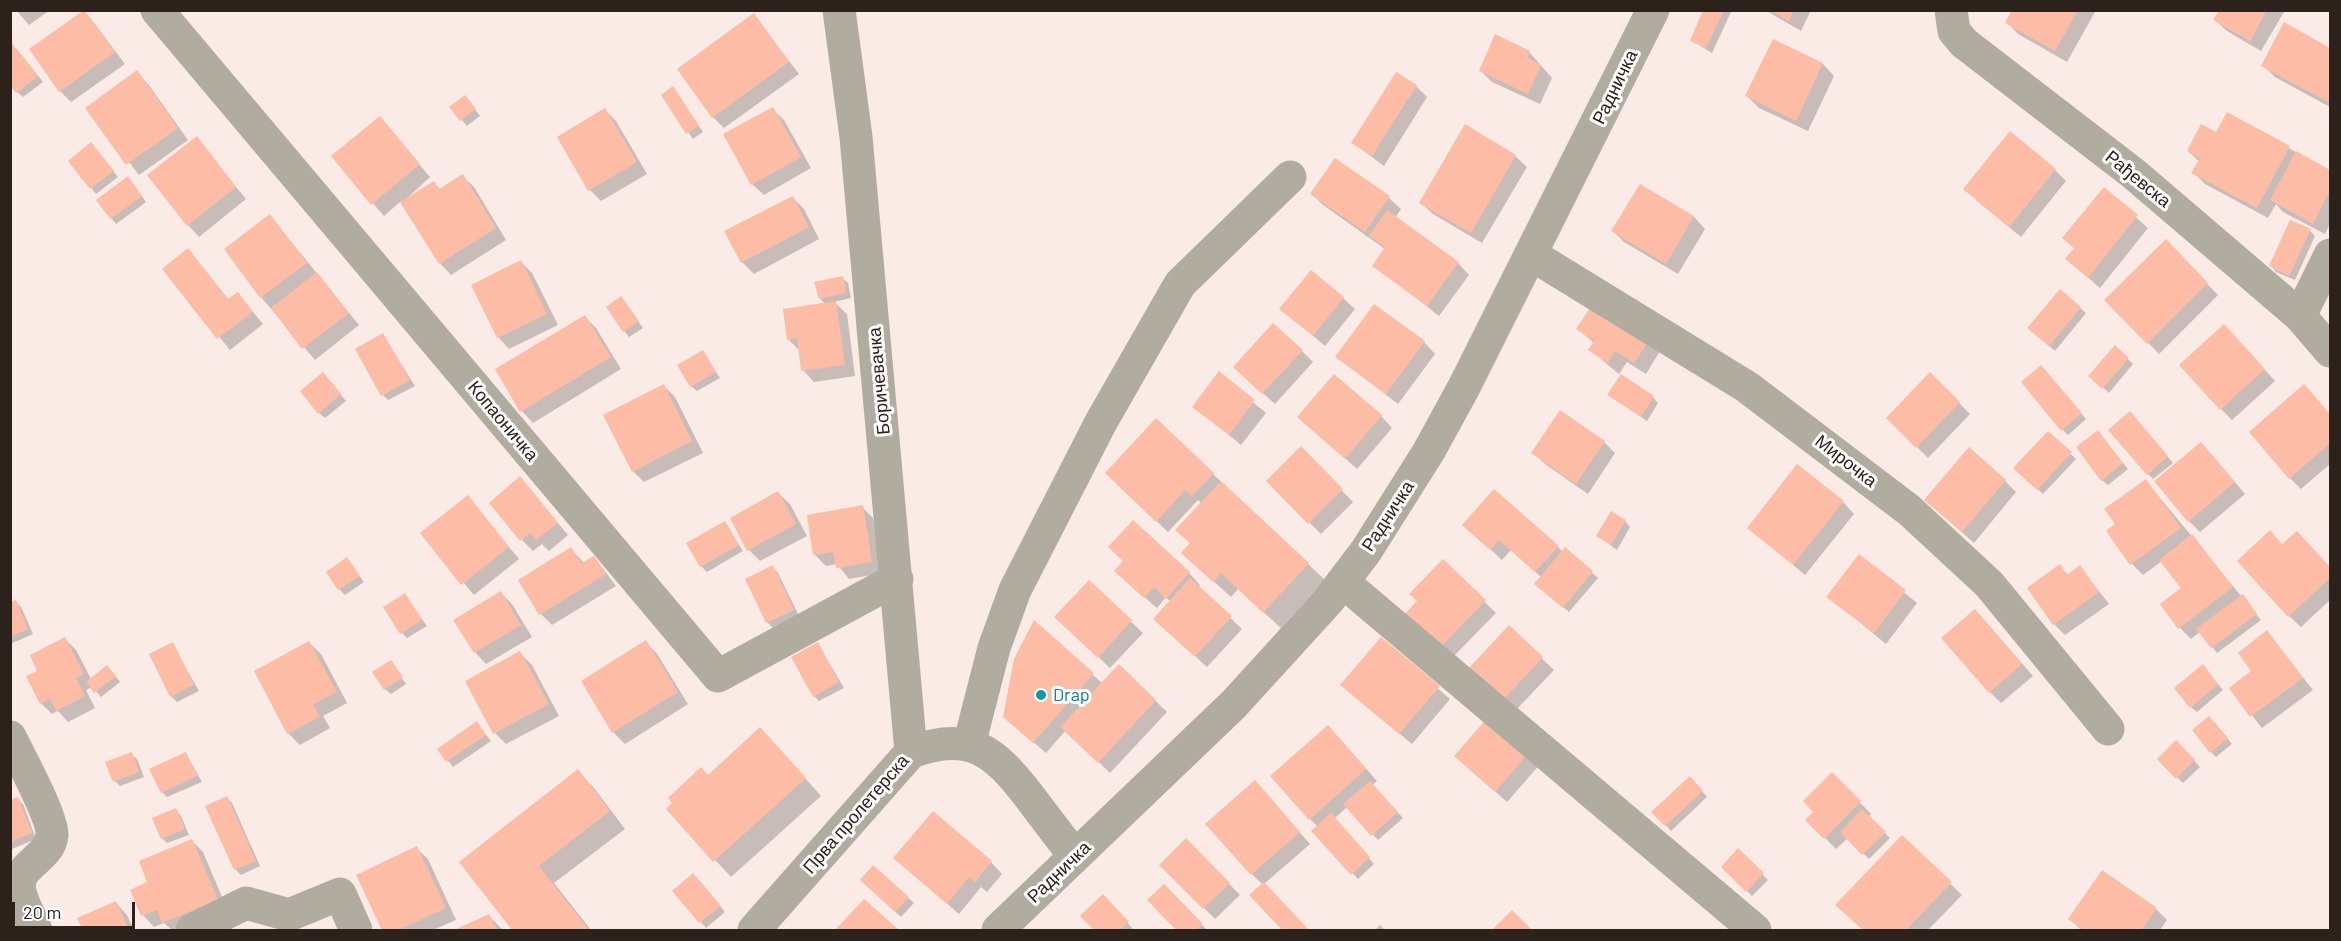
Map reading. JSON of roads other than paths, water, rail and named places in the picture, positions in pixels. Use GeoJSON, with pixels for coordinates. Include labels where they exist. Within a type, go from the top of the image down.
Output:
{"type":"FeatureCollection","features":[{"type":"Feature","properties":{"kind":"street","name":"Копаоничка"},"geometry":{"type":"LineString","coordinates":[[157,10],[718,676],[897,579]]}},
{"type":"Feature","properties":{"kind":"street","name":"Боричевачка"},"geometry":{"type":"LineString","coordinates":[[839,10],[856,137],[911,752]]}},
{"type":"Feature","properties":{"kind":"street","name":"Радничка"},"geometry":{"type":"LineString","coordinates":[[998,930],[1234,704],[1343,582],[1388,519],[1429,451],[1532,255],[1653,10]]}},
{"type":"Feature","properties":{"kind":"street","name":"Рађевска"},"geometry":{"type":"LineString","coordinates":[[1951,10],[1954,31],[1964,43],[2134,174],[2300,316],[2331,351]]}},
{"type":"Feature","properties":{"kind":"street"},"geometry":{"type":"LineString","coordinates":[[969,745],[994,648],[1015,590],[1107,412],[1180,284],[1290,177]]}},
{"type":"Feature","properties":{"kind":"street","name":"Мирочка"},"geometry":{"type":"LineString","coordinates":[[1532,255],[1747,387],[1909,510],[1989,584],[2108,729]]}},
{"type":"Feature","properties":{"kind":"street"},"geometry":{"type":"LineString","coordinates":[[2300,316],[2331,255]]}},
{"type":"Feature","properties":{"kind":"street"},"geometry":{"type":"LineString","coordinates":[[1343,582],[1755,930]]}},
{"type":"Feature","properties":{"kind":"street"},"geometry":{"type":"LineString","coordinates":[[10,737],[44,810],[52,834],[45,851],[23,871],[20,880],[20,892],[36,930]]}},
{"type":"Feature","properties":{"kind":"street","name":"Прва пролетерска"},"geometry":{"type":"LineString","coordinates":[[754,930],[911,752],[940,743],[969,745],[1001,762],[1075,856]]}},
{"type":"Feature","properties":{"kind":"street"},"geometry":{"type":"LineString","coordinates":[[192,930],[246,903],[289,915],[340,894],[356,930]]}},
{"type":"Feature","properties":{"kind":"place","name":"Drap"},"geometry":{"type":"Point","coordinates":[1041,695]}}]}
